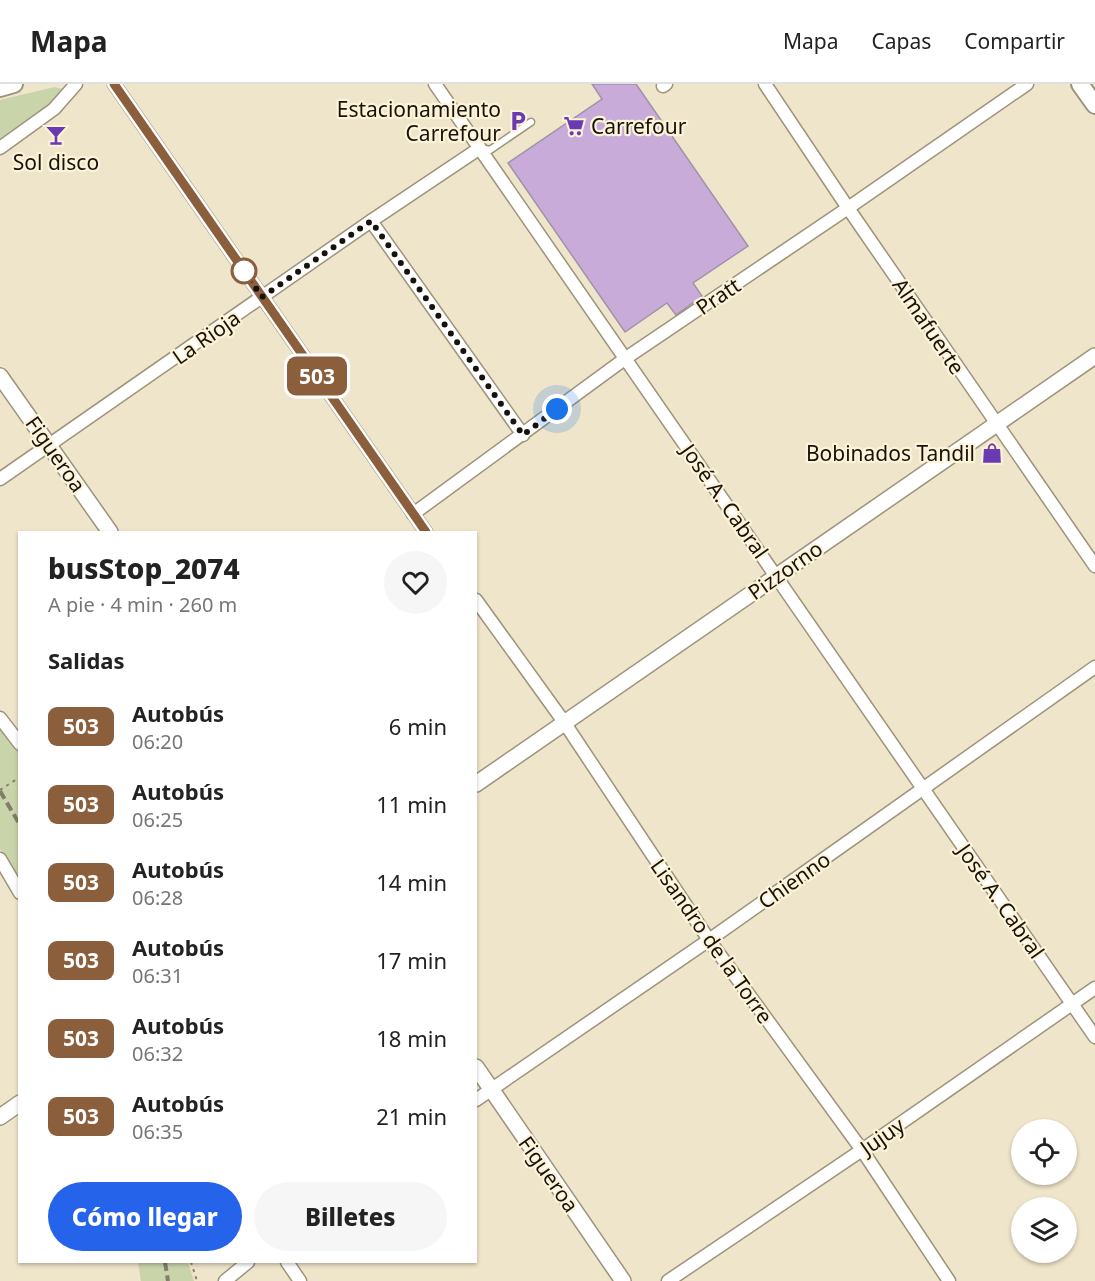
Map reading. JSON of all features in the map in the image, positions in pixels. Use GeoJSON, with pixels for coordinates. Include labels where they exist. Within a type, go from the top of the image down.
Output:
{"type":"FeatureCollection","features":[{"type":"Feature","properties":{"kind":"main road"},"geometry":{"type":"LineString","coordinates":[[0,87],[14,84]]}},
{"type":"Feature","properties":{"kind":"main road"},"geometry":{"type":"LineString","coordinates":[[1080,84],[1095,105]]}},
{"type":"Feature","properties":{"kind":"street"},"geometry":{"type":"LineString","coordinates":[[0,147],[54,109],[76,84]]}},
{"type":"Feature","properties":{"kind":"street"},"geometry":{"type":"LineString","coordinates":[[114,84],[425,531]]}},
{"type":"Feature","properties":{"kind":"street","name":"José A. Cabral"},"geometry":{"type":"LineString","coordinates":[[435,84],[1095,1037]]}},
{"type":"Feature","properties":{"kind":"street","name":"Almafuerte"},"geometry":{"type":"LineString","coordinates":[[765,84],[1095,566]]}},
{"type":"Feature","properties":{"kind":"street","name":"Pratt"},"geometry":{"type":"LineString","coordinates":[[413,514],[626,358],[1027,84]]}},
{"type":"Feature","properties":{"kind":"street","name":"La Rioja"},"geometry":{"type":"LineString","coordinates":[[0,479],[480,148]]}},
{"type":"Feature","properties":{"kind":"street"},"geometry":{"type":"LineString","coordinates":[[371,221],[523,435]]}},
{"type":"Feature","properties":{"kind":"street","name":"Pizzorno"},"geometry":{"type":"LineString","coordinates":[[477,782],[1095,356]]}},
{"type":"Feature","properties":{"kind":"street","name":"Figueroa"},"geometry":{"type":"LineString","coordinates":[[0,376],[109,531]]}},
{"type":"Feature","properties":{"kind":"street","name":"Lisandro de la Torre"},"geometry":{"type":"LineString","coordinates":[[477,601],[564,722],[709,940],[862,1150],[948,1281]]}},
{"type":"Feature","properties":{"kind":"street","name":"Chienno"},"geometry":{"type":"LineString","coordinates":[[477,1099],[709,940],[1095,668]]}},
{"type":"Feature","properties":{"kind":"street"},"geometry":{"type":"LineString","coordinates":[[0,718],[18,741]]}},
{"type":"Feature","properties":{"kind":"street"},"geometry":{"type":"LineString","coordinates":[[0,859],[18,890]]}},
{"type":"Feature","properties":{"kind":"street","name":"Jujuy"},"geometry":{"type":"LineString","coordinates":[[668,1281],[1095,988]]}},
{"type":"Feature","properties":{"kind":"street","name":"Figueroa"},"geometry":{"type":"LineString","coordinates":[[477,1068],[623,1281]]}},
{"type":"Feature","properties":{"kind":"street"},"geometry":{"type":"LineString","coordinates":[[0,1117],[18,1104]]}},
{"type":"Feature","properties":{"kind":"street"},"geometry":{"type":"LineString","coordinates":[[225,1281],[247,1263]]}},
{"type":"Feature","properties":{"kind":"street"},"geometry":{"type":"LineString","coordinates":[[288,1263],[300,1281]]}},
{"type":"Feature","properties":{"kind":"lane"},"geometry":{"type":"LineString","coordinates":[[480,148],[490,150],[531,122]]}},
{"type":"Feature","properties":{"kind":"path"},"geometry":{"type":"LineString","coordinates":[[0,790],[18,778]]}},
{"type":"Feature","properties":{"kind":"path"},"geometry":{"type":"LineString","coordinates":[[191,1263],[197,1281]]}},
{"type":"Feature","properties":{"kind":"green space"},"geometry":{"type":"Polygon","coordinates":[[[54,87],[63,89],[56,100],[0,141],[0,100],[54,87]]]}},
{"type":"Feature","properties":{"kind":"green space"},"geometry":{"type":"Polygon","coordinates":[[[0,727],[18,750],[18,878],[0,849],[0,727]]]}},
{"type":"Feature","properties":{"kind":"green space"},"geometry":{"type":"Polygon","coordinates":[[[138,1263],[188,1263],[194,1281],[141,1281],[138,1263]]]}},
{"type":"Feature","properties":{"kind":"building"},"geometry":{"type":"Polygon","coordinates":[[[592,84],[636,84],[748,246],[693,283],[702,296],[676,315],[667,303],[625,332],[508,163],[602,99],[592,84]]]}},
{"type":"Feature","properties":{"kind":"railway"},"geometry":{"type":"LineString","coordinates":[[0,791],[18,822]]}},
{"type":"Feature","properties":{"kind":"railway"},"geometry":{"type":"LineString","coordinates":[[165,1263],[168,1281]]}},
{"type":"Feature","properties":{"kind":"bus line","name":"503"},"geometry":{"type":"LineString","coordinates":[[114,84],[425,531]]}},
{"type":"Feature","properties":{"kind":"place","name":"Estacionamiento Carrefour"},"geometry":{"type":"Point","coordinates":[518,121]}},
{"type":"Feature","properties":{"kind":"place","name":"Carrefour"},"geometry":{"type":"Point","coordinates":[574,126]}},
{"type":"Feature","properties":{"kind":"place","name":"Sol disco"},"geometry":{"type":"Point","coordinates":[56,135]}},
{"type":"Feature","properties":{"kind":"place","name":"Bobinados Tandil"},"geometry":{"type":"Point","coordinates":[992,453]}},
{"type":"Feature","properties":{"kind":"route"},"geometry":{"type":"LineString","coordinates":[[244,271],[262,297],[371,221],[523,435],[557,409]]}}]}
